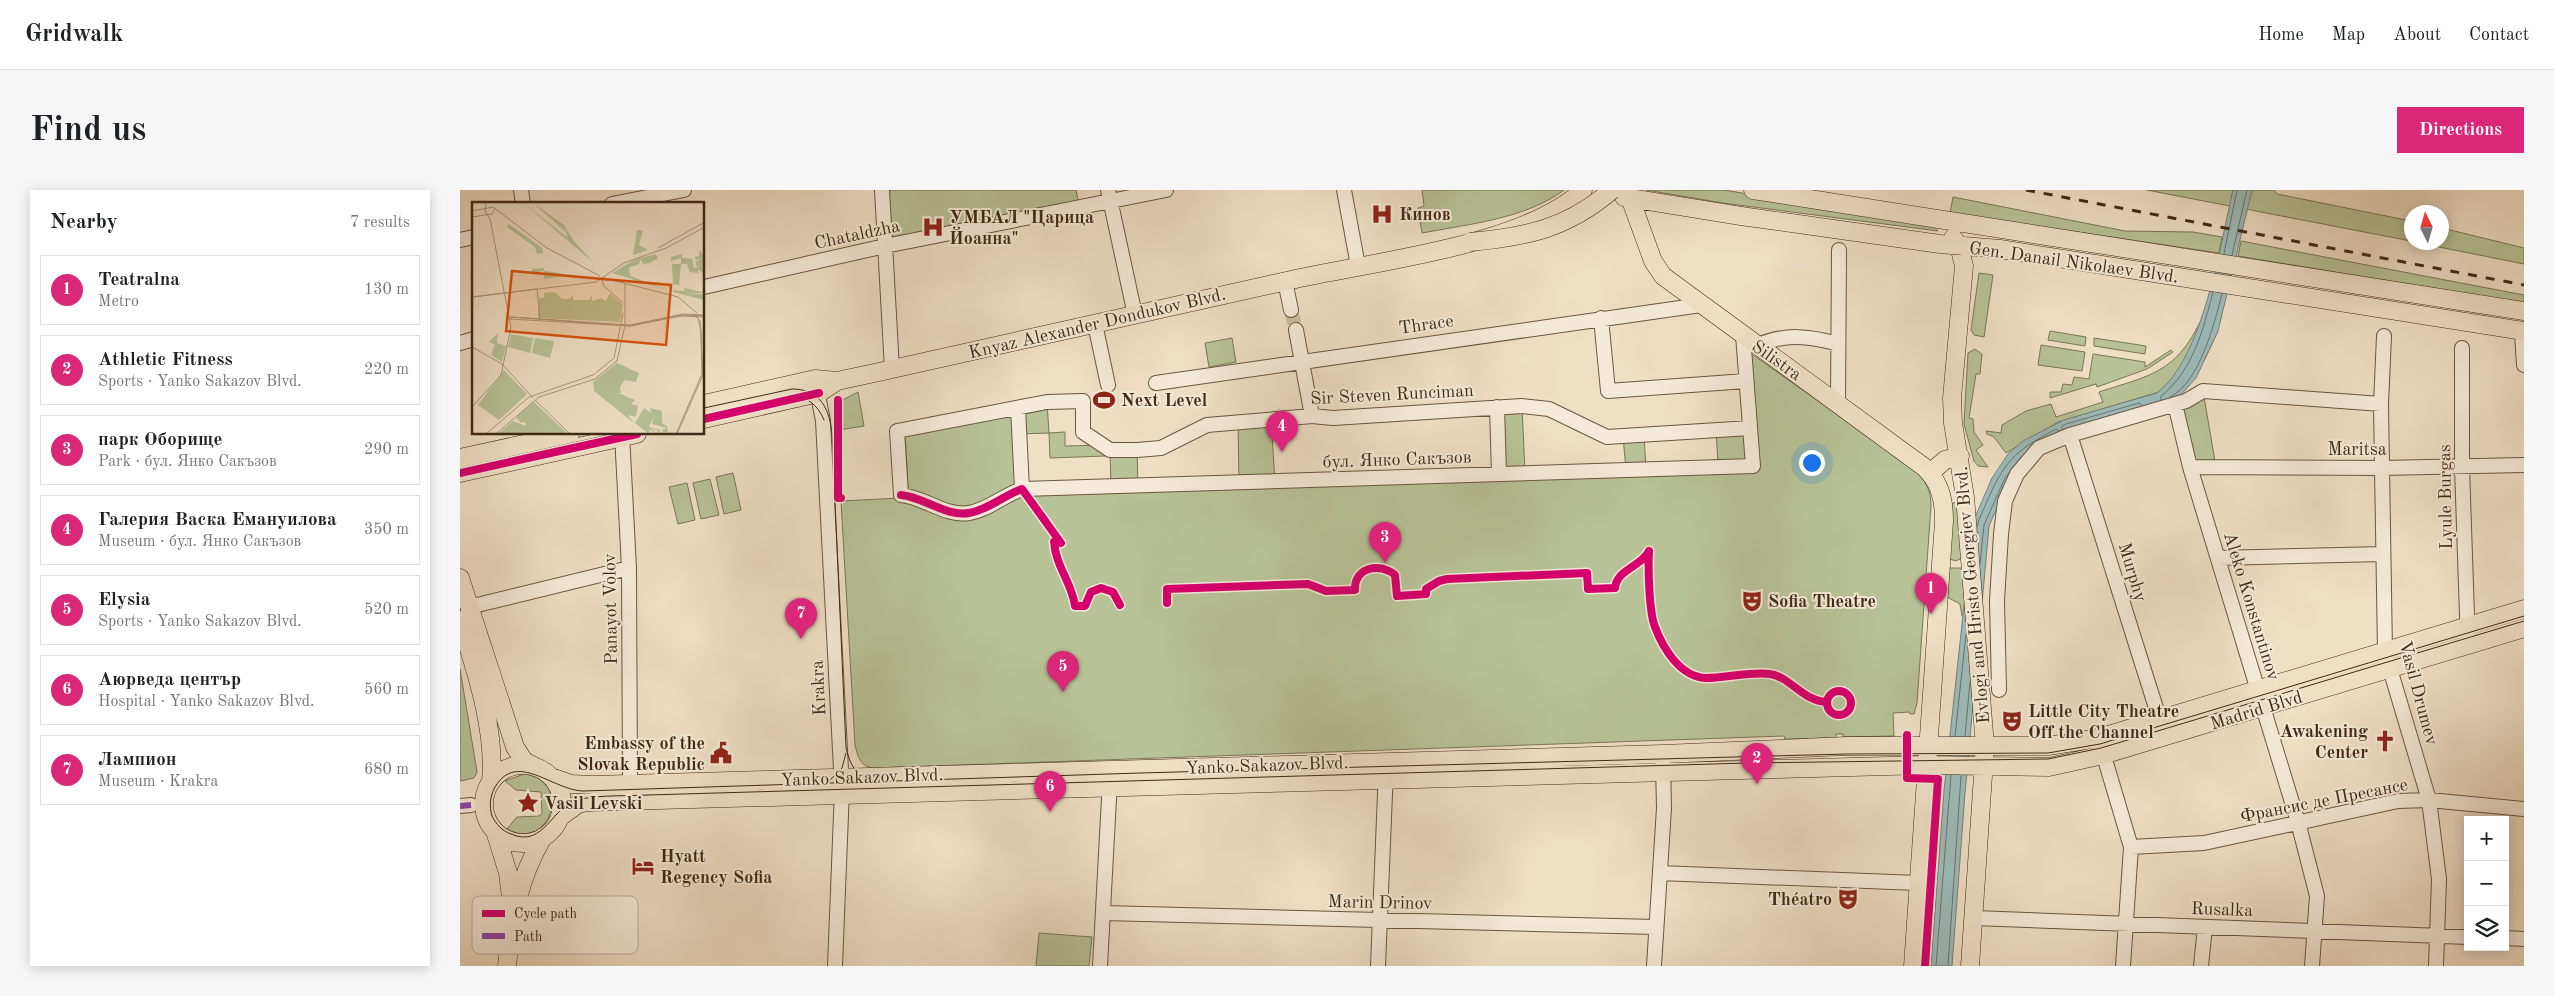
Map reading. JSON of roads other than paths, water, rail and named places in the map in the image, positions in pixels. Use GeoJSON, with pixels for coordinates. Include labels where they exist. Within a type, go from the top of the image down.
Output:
{"type":"FeatureCollection","features":[{"type":"Feature","properties":{"kind":"main road"},"geometry":{"type":"LineString","coordinates":[[1470,242],[1537,219],[1557,210],[1583,190]]}},
{"type":"Feature","properties":{"kind":"main road","name":"Gen. Danail Nikolaev Blvd."},"geometry":{"type":"LineString","coordinates":[[1753,190],[2522,311]]}},
{"type":"Feature","properties":{"kind":"main road"},"geometry":{"type":"LineString","coordinates":[[1470,242],[1528,235],[1554,227],[1622,195]]}},
{"type":"Feature","properties":{"kind":"main road","name":"Gen. Danail Nikolaev Blvd."},"geometry":{"type":"LineString","coordinates":[[1622,195],[1668,205],[1959,246],[2000,249],[2522,332]]}},
{"type":"Feature","properties":{"kind":"main road","name":"Silistra"},"geometry":{"type":"LineString","coordinates":[[1622,195],[1642,233],[1653,261],[1663,276],[1930,473]]}},
{"type":"Feature","properties":{"kind":"main road"},"geometry":{"type":"LineString","coordinates":[[1642,233],[1643,224],[1649,212],[1668,205]]}},
{"type":"Feature","properties":{"kind":"main road"},"geometry":{"type":"LineString","coordinates":[[1933,219],[1959,246],[1964,266],[1952,398],[1952,423],[1960,456]]}},
{"type":"Feature","properties":{"kind":"main road","name":"Knyaz Alexander Dondukov Blvd."},"geometry":{"type":"LineString","coordinates":[[705,419],[836,381],[1285,281],[1470,242]]}},
{"type":"Feature","properties":{"kind":"main road","name":"Knyaz Alexander Dondukov Blvd."},"geometry":{"type":"LineString","coordinates":[[705,404],[817,386]]}},
{"type":"Feature","properties":{"kind":"main road"},"geometry":{"type":"LineString","coordinates":[[460,458],[565,435]]}},
{"type":"Feature","properties":{"kind":"main road"},"geometry":{"type":"LineString","coordinates":[[460,473],[627,435]]}},
{"type":"Feature","properties":{"kind":"main road","name":"Evlogi and Hristo Georgiev Blvd."},"geometry":{"type":"LineString","coordinates":[[1913,966],[1943,503],[1938,485],[1930,473],[1945,460],[1960,456],[1971,559],[1985,746],[1970,966]]}},
{"type":"Feature","properties":{"kind":"main road"},"geometry":{"type":"LineString","coordinates":[[1941,554],[1949,562],[1958,565],[1966,564],[1971,559]]}},
{"type":"Feature","properties":{"kind":"main road"},"geometry":{"type":"LineString","coordinates":[[460,578],[492,762],[491,781]]}},
{"type":"Feature","properties":{"kind":"main road","name":"Madrid Blvd"},"geometry":{"type":"LineString","coordinates":[[1983,766],[2049,766],[2103,755],[2165,737],[2386,652],[2524,609]]}},
{"type":"Feature","properties":{"kind":"main road"},"geometry":{"type":"LineString","coordinates":[[465,613],[515,747],[524,761],[551,777],[562,797],[560,817],[556,825],[543,837],[525,871],[518,896]]}},
{"type":"Feature","properties":{"kind":"main road","name":"Madrid Blvd"},"geometry":{"type":"LineString","coordinates":[[1985,746],[2048,746],[2098,738],[2160,720],[2390,669],[2522,629]]}},
{"type":"Feature","properties":{"kind":"main road","name":"Yanko Sakazov Blvd."},"geometry":{"type":"LineString","coordinates":[[1110,779],[1386,762],[1928,745],[1985,746]]}},
{"type":"Feature","properties":{"kind":"main road","name":"Yanko Sakazov Blvd."},"geometry":{"type":"LineString","coordinates":[[551,777],[571,784],[842,786],[1110,779],[1386,780],[1926,765],[1983,766]]}},
{"type":"Feature","properties":{"kind":"main road"},"geometry":{"type":"LineString","coordinates":[[511,896],[508,873],[495,831],[486,816],[484,808],[487,789],[491,781],[498,774],[515,766],[534,766]]}},
{"type":"Feature","properties":{"kind":"main road","name":"Yanko Sakazov Blvd."},"geometry":{"type":"LineString","coordinates":[[560,817],[578,804],[588,802],[842,786]]}},
{"type":"Feature","properties":{"kind":"main road"},"geometry":{"type":"LineString","coordinates":[[495,831],[506,839],[518,843],[531,842],[543,837]]}},
{"type":"Feature","properties":{"kind":"street"},"geometry":{"type":"LineString","coordinates":[[617,200],[684,190]]}},
{"type":"Feature","properties":{"kind":"street"},"geometry":{"type":"LineString","coordinates":[[882,190],[892,369]]}},
{"type":"Feature","properties":{"kind":"street","name":"Chataldzha"},"geometry":{"type":"LineString","coordinates":[[705,287],[1110,196],[1166,190]]}},
{"type":"Feature","properties":{"kind":"street"},"geometry":{"type":"LineString","coordinates":[[1344,190],[1358,266]]}},
{"type":"Feature","properties":{"kind":"street"},"geometry":{"type":"LineString","coordinates":[[1110,196],[1135,315]]}},
{"type":"Feature","properties":{"kind":"street"},"geometry":{"type":"LineString","coordinates":[[1838,404],[1839,250]]}},
{"type":"Feature","properties":{"kind":"street"},"geometry":{"type":"LineString","coordinates":[[1285,281],[1291,310]]}},
{"type":"Feature","properties":{"kind":"street","name":"Thrace"},"geometry":{"type":"LineString","coordinates":[[1156,383],[1701,305]]}},
{"type":"Feature","properties":{"kind":"street"},"geometry":{"type":"LineString","coordinates":[[1601,318],[1608,391],[1746,381]]}},
{"type":"Feature","properties":{"kind":"street"},"geometry":{"type":"LineString","coordinates":[[1095,324],[1108,385]]}},
{"type":"Feature","properties":{"kind":"street"},"geometry":{"type":"LineString","coordinates":[[1296,330],[1312,416]]}},
{"type":"Feature","properties":{"kind":"street"},"geometry":{"type":"LineString","coordinates":[[2522,332],[2524,365]]}},
{"type":"Feature","properties":{"kind":"street"},"geometry":{"type":"LineString","coordinates":[[1750,428],[1746,381],[1750,340],[1800,336],[1838,344]]}},
{"type":"Feature","properties":{"kind":"street","name":"Vasil Drumev"},"geometry":{"type":"LineString","coordinates":[[2384,336],[2381,404],[2386,652],[2429,800],[2439,879],[2436,966]]}},
{"type":"Feature","properties":{"kind":"street","name":"Lyule Burgas"},"geometry":{"type":"LineString","coordinates":[[2462,348],[2462,466],[2468,645]]}},
{"type":"Feature","properties":{"kind":"street","name":"Krakra"},"geometry":{"type":"LineString","coordinates":[[817,386],[823,421],[842,786],[835,966]]}},
{"type":"Feature","properties":{"kind":"street","name":"Evlogi and Hristo Georgiev Blvd."},"geometry":{"type":"LineString","coordinates":[[1999,690],[1997,601],[2005,501],[2017,474],[2039,448],[2070,435],[2175,404],[2203,392],[2381,404]]}},
{"type":"Feature","properties":{"kind":"street","name":"Sir Steven Runciman"},"geometry":{"type":"LineString","coordinates":[[901,496],[897,431],[1047,402],[1082,401],[1083,432],[1110,450],[1161,448],[1207,425],[1312,416],[1333,418],[1522,406],[1549,409],[1607,436],[1750,428]]}},
{"type":"Feature","properties":{"kind":"street","name":"Aleko Konstantinov"},"geometry":{"type":"LineString","coordinates":[[2175,404],[2190,467],[2298,822],[2317,896],[2312,966]]}},
{"type":"Feature","properties":{"kind":"street"},"geometry":{"type":"LineString","coordinates":[[1497,407],[1499,474]]}},
{"type":"Feature","properties":{"kind":"street"},"geometry":{"type":"LineString","coordinates":[[1018,408],[1022,489]]}},
{"type":"Feature","properties":{"kind":"street","name":"бул. Янко Сакъзов"},"geometry":{"type":"LineString","coordinates":[[901,496],[912,496],[954,513],[968,514],[1022,489],[1753,466],[1750,428]]}},
{"type":"Feature","properties":{"kind":"street","name":"Panayot Volov"},"geometry":{"type":"LineString","coordinates":[[627,435],[630,784]]}},
{"type":"Feature","properties":{"kind":"street","name":"Murphy"},"geometry":{"type":"LineString","coordinates":[[2070,435],[2165,737]]}},
{"type":"Feature","properties":{"kind":"street","name":"Maritsa"},"geometry":{"type":"LineString","coordinates":[[2190,467],[2382,468],[2524,465]]}},
{"type":"Feature","properties":{"kind":"street"},"geometry":{"type":"LineString","coordinates":[[2218,558],[2383,554]]}},
{"type":"Feature","properties":{"kind":"street"},"geometry":{"type":"LineString","coordinates":[[465,613],[629,568]]}},
{"type":"Feature","properties":{"kind":"street"},"geometry":{"type":"LineString","coordinates":[[2098,738],[2131,847],[2123,966]]}},
{"type":"Feature","properties":{"kind":"street"},"geometry":{"type":"LineString","coordinates":[[1654,966],[1664,808],[1663,754]]}},
{"type":"Feature","properties":{"kind":"street"},"geometry":{"type":"LineString","coordinates":[[1378,966],[1386,762]]}},
{"type":"Feature","properties":{"kind":"street"},"geometry":{"type":"LineString","coordinates":[[1100,966],[1110,779]]}},
{"type":"Feature","properties":{"kind":"street","name":"Франсис де Пресансе"},"geometry":{"type":"LineString","coordinates":[[2131,847],[2204,843],[2398,801],[2429,800],[2524,809]]}},
{"type":"Feature","properties":{"kind":"street"},"geometry":{"type":"LineString","coordinates":[[1660,873],[1918,883]]}},
{"type":"Feature","properties":{"kind":"street","name":"Marin Drinov"},"geometry":{"type":"LineString","coordinates":[[1103,913],[1656,927]]}},
{"type":"Feature","properties":{"kind":"street","name":"Rusalka"},"geometry":{"type":"LineString","coordinates":[[1974,918],[2464,937]]}},
{"type":"Feature","properties":{"kind":"street"},"geometry":{"type":"LineString","coordinates":[[2201,966],[2205,927]]}},
{"type":"Feature","properties":{"kind":"street"},"geometry":{"type":"LineString","coordinates":[[2509,938],[2524,939]]}},
{"type":"Feature","properties":{"kind":"water"},"geometry":{"type":"Polygon","coordinates":[[[2233,190],[2252,190],[2218,331],[2196,378],[2177,399],[2066,435],[2009,480],[1989,526],[1965,793],[1952,966],[1931,966],[1944,791],[1973,522],[1992,478],[2008,454],[2023,441],[2064,420],[2157,393],[2173,377],[2198,328],[2215,270],[2233,190]]]}},
{"type":"Feature","properties":{"kind":"tunnel"},"geometry":{"type":"LineString","coordinates":[[1291,310],[1296,330]]}},
{"type":"Feature","properties":{"kind":"tram line"},"geometry":{"type":"LineString","coordinates":[[705,408],[792,389],[802,390],[817,397],[826,409],[832,435],[846,748],[849,759],[857,772],[865,779],[871,781]]}},
{"type":"Feature","properties":{"kind":"tram line"},"geometry":{"type":"LineString","coordinates":[[790,395],[807,399],[819,410],[824,420]]}},
{"type":"Feature","properties":{"kind":"tram line"},"geometry":{"type":"LineString","coordinates":[[460,468],[608,435]]}},
{"type":"Feature","properties":{"kind":"tram line"},"geometry":{"type":"LineString","coordinates":[[2524,616],[2100,744],[2048,753],[1846,754],[1140,773],[584,791],[572,789],[525,772],[514,772],[504,777],[493,790],[490,809],[492,816],[502,829],[508,833],[523,837],[532,836],[540,831],[570,803],[580,799],[605,796],[1747,763],[2048,759],[2101,748],[2524,621]]}},
{"type":"Feature","properties":{"kind":"tram line"},"geometry":{"type":"LineString","coordinates":[[827,783],[842,768],[846,753]]}},
{"type":"Feature","properties":{"kind":"railway"},"geometry":{"type":"LineString","coordinates":[[2026,190],[2524,285]]}},
{"type":"Feature","properties":{"kind":"place","name":"Кинов"},"geometry":{"type":"Point","coordinates":[1382,214]}},
{"type":"Feature","properties":{"kind":"place","name":"УМБАЛ \"Царица Йоанна\""},"geometry":{"type":"Point","coordinates":[933,227]}},
{"type":"Feature","properties":{"kind":"place","name":"Next Level"},"geometry":{"type":"Point","coordinates":[1104,400]}},
{"type":"Feature","properties":{"kind":"place","name":"Галерия Васка Емануилова"},"geometry":{"type":"Point","coordinates":[1282,452]}},
{"type":"Feature","properties":{"kind":"place","name":"парк Оборище"},"geometry":{"type":"Point","coordinates":[1385,563]}},
{"type":"Feature","properties":{"kind":"place","name":"Sofia Theatre"},"geometry":{"type":"Point","coordinates":[1752,601]}},
{"type":"Feature","properties":{"kind":"place","name":"Teatralna"},"geometry":{"type":"Point","coordinates":[1931,614]}},
{"type":"Feature","properties":{"kind":"place","name":"Лампион"},"geometry":{"type":"Point","coordinates":[801,639]}},
{"type":"Feature","properties":{"kind":"place","name":"Elysia"},"geometry":{"type":"Point","coordinates":[1063,692]}},
{"type":"Feature","properties":{"kind":"place","name":"Little City Theatre Off the Channel"},"geometry":{"type":"Point","coordinates":[2012,721]}},
{"type":"Feature","properties":{"kind":"place","name":"Awakening Center"},"geometry":{"type":"Point","coordinates":[2385,741]}},
{"type":"Feature","properties":{"kind":"place","name":"Embassy of the Slovak Republic"},"geometry":{"type":"Point","coordinates":[721,753]}},
{"type":"Feature","properties":{"kind":"place","name":"Athletic Fitness"},"geometry":{"type":"Point","coordinates":[1757,784]}},
{"type":"Feature","properties":{"kind":"place","name":"Vasil Levski"},"geometry":{"type":"Point","coordinates":[528,803]}},
{"type":"Feature","properties":{"kind":"place","name":"Аюрведа център"},"geometry":{"type":"Point","coordinates":[1050,812]}},
{"type":"Feature","properties":{"kind":"place","name":"Hyatt Regency Sofia"},"geometry":{"type":"Point","coordinates":[643,866]}},
{"type":"Feature","properties":{"kind":"place","name":"Théatro"},"geometry":{"type":"Point","coordinates":[1848,899]}}]}
